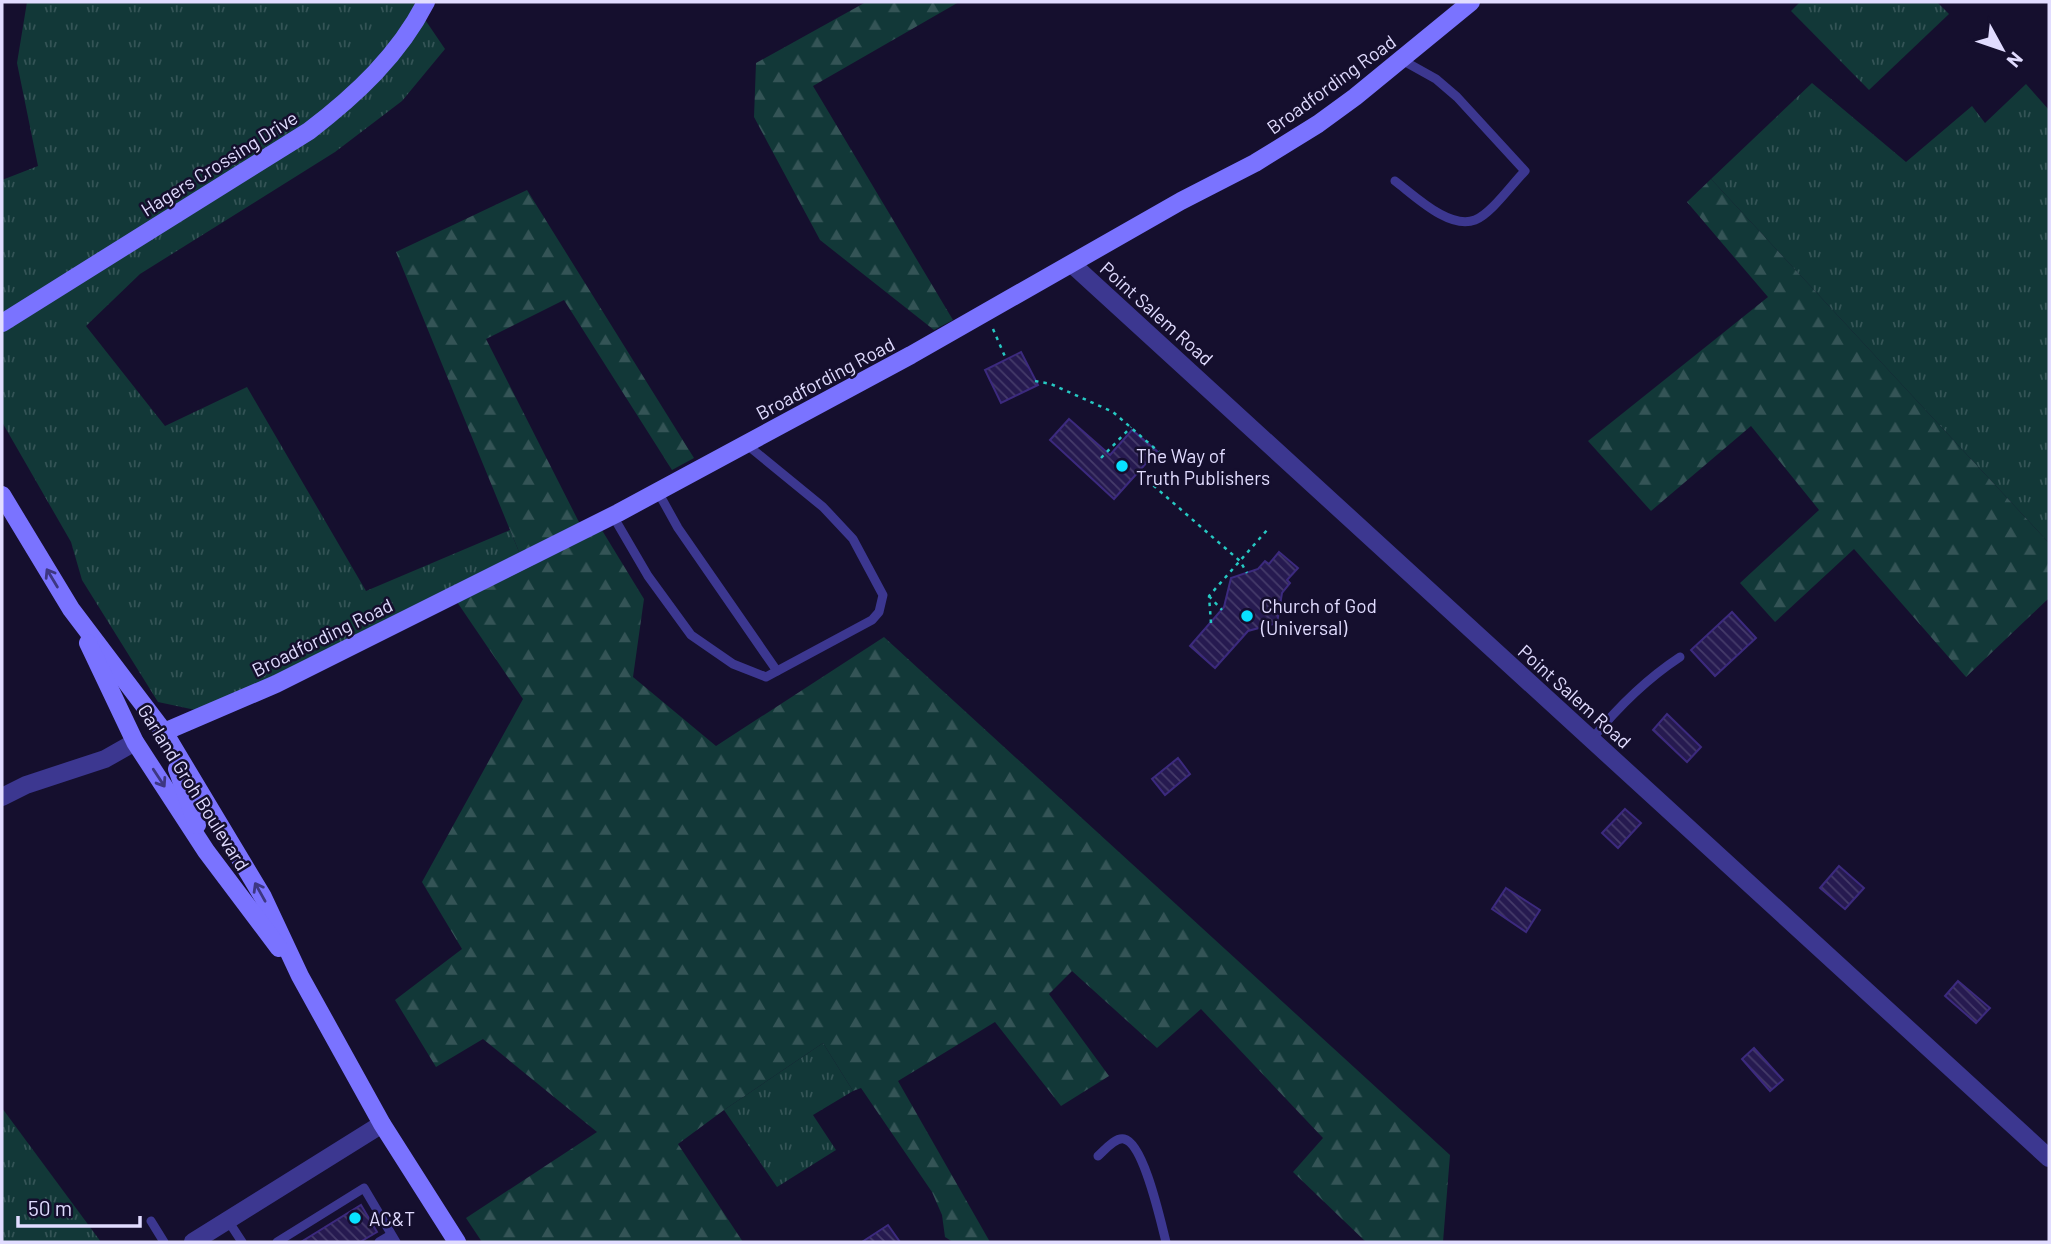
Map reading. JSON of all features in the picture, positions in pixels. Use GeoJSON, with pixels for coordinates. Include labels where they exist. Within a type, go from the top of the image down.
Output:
{"type":"FeatureCollection","features":[{"type":"Feature","properties":{"kind":"street","name":"Hagers Crossing Drive"},"geometry":{"type":"LineString","coordinates":[[2,323],[309,131],[352,98],[387,61],[426,2]]}},
{"type":"Feature","properties":{"kind":"street","name":"Broadfording Road"},"geometry":{"type":"LineString","coordinates":[[164,732],[276,684],[613,516],[986,314],[1181,201],[1255,163],[1318,124],[1402,60],[1471,2]]}},
{"type":"Feature","properties":{"kind":"street","name":"Point Salem Road"},"geometry":{"type":"LineString","coordinates":[[1073,265],[2049,1158]]}},
{"type":"Feature","properties":{"kind":"street","name":"Garland Groh Boulevard"},"geometry":{"type":"LineString","coordinates":[[2,495],[71,609],[135,742],[206,851],[300,976]]}},
{"type":"Feature","properties":{"kind":"street","name":"Garland Groh Boulevard"},"geometry":{"type":"LineString","coordinates":[[71,609],[164,732],[263,897],[300,976],[382,1124],[457,1242]]}},
{"type":"Feature","properties":{"kind":"street"},"geometry":{"type":"LineString","coordinates":[[99,666],[164,732],[206,851]]}},
{"type":"Feature","properties":{"kind":"street"},"geometry":{"type":"LineString","coordinates":[[2,797],[26,785],[105,759],[135,742]]}},
{"type":"Feature","properties":{"kind":"street"},"geometry":{"type":"LineString","coordinates":[[192,1242],[382,1124]]}},
{"type":"Feature","properties":{"kind":"lane"},"geometry":{"type":"LineString","coordinates":[[1395,181],[1431,209],[1446,218],[1461,222],[1475,220],[1486,212],[1525,171],[1457,97],[1436,79],[1402,60]]}},
{"type":"Feature","properties":{"kind":"lane"},"geometry":{"type":"LineString","coordinates":[[613,516],[648,576],[691,635],[733,664],[754,674],[766,677],[872,620],[879,612],[883,595],[853,539],[823,508],[746,444]]}},
{"type":"Feature","properties":{"kind":"lane"},"geometry":{"type":"LineString","coordinates":[[658,492],[678,528],[777,671]]}},
{"type":"Feature","properties":{"kind":"lane"},"geometry":{"type":"LineString","coordinates":[[1592,739],[1623,702],[1652,675],[1680,657]]}},
{"type":"Feature","properties":{"kind":"lane"},"geometry":{"type":"LineString","coordinates":[[1098,1156],[1118,1139],[1124,1138],[1133,1144],[1143,1165],[1166,1242]]}},
{"type":"Feature","properties":{"kind":"lane"},"geometry":{"type":"LineString","coordinates":[[277,1242],[363,1188],[393,1239],[379,1242]]}},
{"type":"Feature","properties":{"kind":"lane"},"geometry":{"type":"LineString","coordinates":[[227,1219],[242,1242]]}},
{"type":"Feature","properties":{"kind":"lane"},"geometry":{"type":"LineString","coordinates":[[151,1221],[164,1242]]}},
{"type":"Feature","properties":{"kind":"path"},"geometry":{"type":"LineString","coordinates":[[986,314],[1006,359]]}},
{"type":"Feature","properties":{"kind":"path"},"geometry":{"type":"LineString","coordinates":[[1035,381],[1051,384],[1113,412],[1167,459]]}},
{"type":"Feature","properties":{"kind":"path"},"geometry":{"type":"LineString","coordinates":[[1101,458],[1131,427]]}},
{"type":"Feature","properties":{"kind":"path"},"geometry":{"type":"LineString","coordinates":[[1147,480],[1240,561],[1247,573]]}},
{"type":"Feature","properties":{"kind":"path"},"geometry":{"type":"LineString","coordinates":[[1211,623],[1209,596],[1268,529]]}},
{"type":"Feature","properties":{"kind":"path"},"geometry":{"type":"LineString","coordinates":[[1209,596],[1222,610]]}},
{"type":"Feature","properties":{"kind":"green space"},"geometry":{"type":"Polygon","coordinates":[[[27,2],[413,2],[445,49],[402,101],[335,152],[140,274],[86,326],[165,426],[247,387],[366,591],[510,530],[524,564],[219,715],[158,702],[82,580],[71,542],[2,422],[2,180],[38,166],[17,63],[27,2]]]}},
{"type":"Feature","properties":{"kind":"green space"},"geometry":{"type":"Polygon","coordinates":[[[866,2],[959,2],[813,86],[953,320],[934,330],[820,240],[754,117],[756,63],[866,2]]]}},
{"type":"Feature","properties":{"kind":"green space"},"geometry":{"type":"Polygon","coordinates":[[[1800,2],[1937,2],[1949,14],[1869,90],[1791,11],[1800,2]]]}},
{"type":"Feature","properties":{"kind":"green space"},"geometry":{"type":"Polygon","coordinates":[[[1812,83],[1906,162],[1972,106],[1985,123],[2026,84],[2049,110],[2049,543],[1711,179],[1812,83]]]}},
{"type":"Feature","properties":{"kind":"green space"},"geometry":{"type":"Polygon","coordinates":[[[1711,179],[2049,543],[2049,598],[1966,677],[1854,549],[1775,622],[1740,583],[1819,510],[1751,426],[1651,511],[1588,441],[1768,297],[1687,202],[1711,179]]]}},
{"type":"Feature","properties":{"kind":"green space"},"geometry":{"type":"Polygon","coordinates":[[[527,190],[694,458],[672,470],[564,300],[486,339],[585,534],[600,527],[644,599],[633,677],[716,746],[884,637],[1450,1155],[1443,1242],[1366,1242],[1293,1172],[1323,1138],[1201,1009],[1157,1048],[1072,971],[1049,994],[1109,1076],[1061,1106],[995,1022],[898,1081],[990,1242],[953,1242],[945,1237],[942,1215],[932,1192],[861,1088],[853,1091],[823,1043],[678,1144],[743,1242],[482,1242],[466,1218],[597,1132],[483,1039],[436,1067],[395,1000],[462,949],[422,882],[523,699],[455,599],[524,564],[396,252],[527,190]]]}},
{"type":"Feature","properties":{"kind":"green space"},"geometry":{"type":"Polygon","coordinates":[[[823,1043],[853,1091],[813,1115],[836,1150],[777,1187],[724,1110],[823,1043]]]}},
{"type":"Feature","properties":{"kind":"green space"},"geometry":{"type":"Polygon","coordinates":[[[2,1108],[101,1242],[2,1242],[2,1108]]]}},
{"type":"Feature","properties":{"kind":"building"},"geometry":{"type":"Polygon","coordinates":[[[1021,352],[1038,385],[1001,403],[985,370],[1021,352]]]}},
{"type":"Feature","properties":{"kind":"building"},"geometry":{"type":"Polygon","coordinates":[[[1069,419],[1110,455],[1132,430],[1157,451],[1114,499],[1050,440],[1069,419]]]}},
{"type":"Feature","properties":{"kind":"building","name":"Church of God (Universal)"},"geometry":{"type":"Polygon","coordinates":[[[1279,552],[1298,568],[1287,580],[1290,583],[1282,593],[1277,623],[1248,631],[1215,668],[1190,646],[1224,607],[1231,578],[1258,569],[1265,561],[1269,564],[1279,552]]]}},
{"type":"Feature","properties":{"kind":"building"},"geometry":{"type":"Polygon","coordinates":[[[1732,612],[1756,638],[1715,676],[1691,650],[1732,612]]]}},
{"type":"Feature","properties":{"kind":"building"},"geometry":{"type":"Polygon","coordinates":[[[1667,714],[1701,747],[1687,762],[1653,730],[1667,714]]]}},
{"type":"Feature","properties":{"kind":"building"},"geometry":{"type":"Polygon","coordinates":[[[1178,758],[1190,774],[1165,795],[1152,779],[1178,758]]]}},
{"type":"Feature","properties":{"kind":"building"},"geometry":{"type":"Polygon","coordinates":[[[1625,809],[1641,823],[1618,848],[1602,833],[1625,809]]]}},
{"type":"Feature","properties":{"kind":"building"},"geometry":{"type":"Polygon","coordinates":[[[1839,866],[1864,888],[1845,909],[1820,888],[1839,866]]]}},
{"type":"Feature","properties":{"kind":"building"},"geometry":{"type":"Polygon","coordinates":[[[1506,888],[1540,910],[1526,932],[1492,909],[1506,888]]]}},
{"type":"Feature","properties":{"kind":"building"},"geometry":{"type":"Polygon","coordinates":[[[1958,981],[1990,1008],[1976,1023],[1945,996],[1958,981]]]}},
{"type":"Feature","properties":{"kind":"building"},"geometry":{"type":"Polygon","coordinates":[[[1754,1048],[1783,1080],[1770,1091],[1742,1059],[1754,1048]]]}},
{"type":"Feature","properties":{"kind":"building","name":"AC&T"},"geometry":{"type":"Polygon","coordinates":[[[361,1205],[377,1232],[360,1242],[301,1242],[361,1205]]]}},
{"type":"Feature","properties":{"kind":"building"},"geometry":{"type":"Polygon","coordinates":[[[888,1225],[900,1242],[862,1242],[888,1225]]]}},
{"type":"Feature","properties":{"kind":"place","name":"The Way of Truth Publishers"},"geometry":{"type":"Point","coordinates":[1122,466]}},
{"type":"Feature","properties":{"kind":"place","name":"Church of God (Universal)"},"geometry":{"type":"Point","coordinates":[1247,616]}},
{"type":"Feature","properties":{"kind":"place","name":"AC&T"},"geometry":{"type":"Point","coordinates":[355,1218]}}]}
